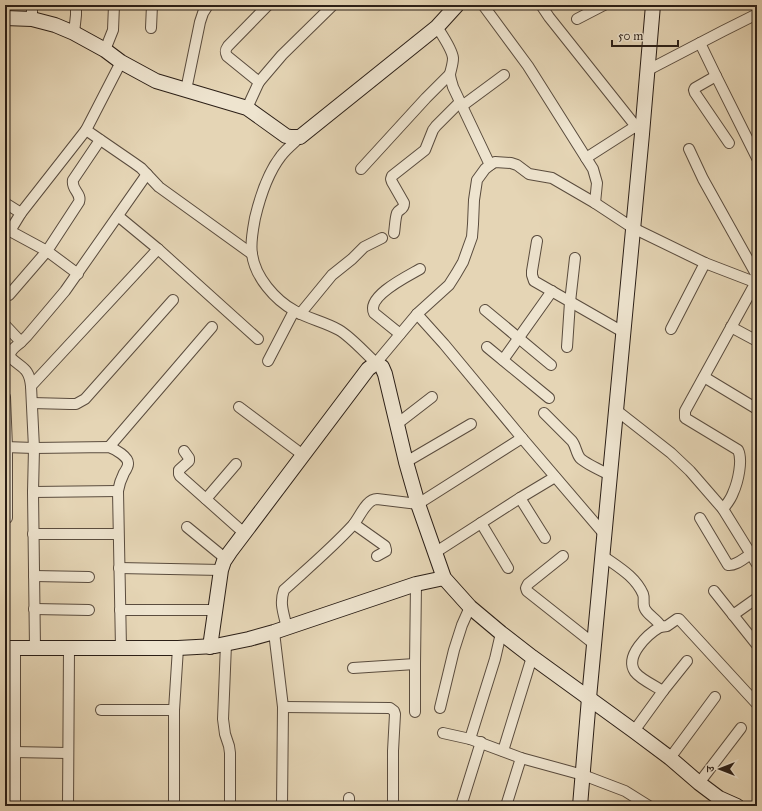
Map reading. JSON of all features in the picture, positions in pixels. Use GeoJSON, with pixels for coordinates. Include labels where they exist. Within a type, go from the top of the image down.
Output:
{"type":"FeatureCollection","features":[{"type":"Feature","properties":{"kind":"street"},"geometry":{"type":"LineString","coordinates":[[32,5],[32,19]]}},
{"type":"Feature","properties":{"kind":"street"},"geometry":{"type":"LineString","coordinates":[[74,33],[76,5]]}},
{"type":"Feature","properties":{"kind":"street"},"geometry":{"type":"LineString","coordinates":[[104,50],[113,30],[114,5]]}},
{"type":"Feature","properties":{"kind":"street"},"geometry":{"type":"LineString","coordinates":[[151,28],[152,5]]}},
{"type":"Feature","properties":{"kind":"street"},"geometry":{"type":"LineString","coordinates":[[186,90],[200,22],[208,5]]}},
{"type":"Feature","properties":{"kind":"street"},"geometry":{"type":"LineString","coordinates":[[259,82],[227,56],[226,50],[228,46],[268,5]]}},
{"type":"Feature","properties":{"kind":"street"},"geometry":{"type":"LineString","coordinates":[[247,108],[259,82],[282,55],[333,5]]}},
{"type":"Feature","properties":{"kind":"street"},"geometry":{"type":"LineString","coordinates":[[483,5],[528,66],[593,169],[596,184],[595,203]]}},
{"type":"Feature","properties":{"kind":"street"},"geometry":{"type":"LineString","coordinates":[[541,5],[639,130]]}},
{"type":"Feature","properties":{"kind":"street"},"geometry":{"type":"LineString","coordinates":[[577,19],[604,5]]}},
{"type":"Feature","properties":{"kind":"street"},"geometry":{"type":"LineString","coordinates":[[580,806],[633,228],[639,130],[648,70],[653,5]]}},
{"type":"Feature","properties":{"kind":"street"},"geometry":{"type":"LineString","coordinates":[[454,6],[437,27],[300,137],[281,156],[265,184],[254,223],[252,254],[256,270],[265,285],[277,298],[297,312],[341,331],[382,367],[418,504],[444,578],[470,607],[532,657],[670,758],[700,783],[718,802],[737,806]]}},
{"type":"Feature","properties":{"kind":"street"},"geometry":{"type":"LineString","coordinates":[[6,10],[55,25],[74,33],[104,50],[121,62],[156,81],[247,108],[286,136],[295,138],[300,137]]}},
{"type":"Feature","properties":{"kind":"street"},"geometry":{"type":"LineString","coordinates":[[648,70],[723,30],[757,14]]}},
{"type":"Feature","properties":{"kind":"street"},"geometry":{"type":"LineString","coordinates":[[437,27],[453,56],[450,74],[453,87],[490,165]]}},
{"type":"Feature","properties":{"kind":"street"},"geometry":{"type":"LineString","coordinates":[[700,43],[757,158]]}},
{"type":"Feature","properties":{"kind":"street"},"geometry":{"type":"LineString","coordinates":[[78,274],[47,251],[7,231],[86,130],[121,62]]}},
{"type":"Feature","properties":{"kind":"street"},"geometry":{"type":"LineString","coordinates":[[361,169],[450,74]]}},
{"type":"Feature","properties":{"kind":"street"},"geometry":{"type":"LineString","coordinates":[[394,233],[398,211],[403,208],[404,205],[392,182],[392,176],[425,150],[436,126],[461,104],[504,75]]}},
{"type":"Feature","properties":{"kind":"street"},"geometry":{"type":"LineString","coordinates":[[716,76],[694,90],[729,143]]}},
{"type":"Feature","properties":{"kind":"street"},"geometry":{"type":"LineString","coordinates":[[86,130],[134,163],[159,187],[252,254]]}},
{"type":"Feature","properties":{"kind":"street"},"geometry":{"type":"LineString","coordinates":[[586,158],[639,130]]}},
{"type":"Feature","properties":{"kind":"street"},"geometry":{"type":"LineString","coordinates":[[6,295],[47,251],[80,199],[72,185],[73,180],[100,140]]}},
{"type":"Feature","properties":{"kind":"street"},"geometry":{"type":"LineString","coordinates":[[689,150],[703,179],[756,274],[756,283],[685,411],[685,418],[738,450],[740,453],[740,468],[736,485],[730,499],[723,509]]}},
{"type":"Feature","properties":{"kind":"street"},"geometry":{"type":"LineString","coordinates":[[210,647],[215,610],[224,565],[244,533],[368,369],[376,363],[418,314],[449,285],[463,262],[472,237],[474,200],[477,180],[480,174],[490,165],[496,162],[511,163],[517,165],[529,174],[552,178],[595,203],[633,228],[705,263],[756,283]]}},
{"type":"Feature","properties":{"kind":"street"},"geometry":{"type":"LineString","coordinates":[[35,648],[33,534],[34,448],[31,386],[28,373],[12,359],[9,354],[65,292],[147,174]]}},
{"type":"Feature","properties":{"kind":"street"},"geometry":{"type":"LineString","coordinates":[[5,203],[21,213]]}},
{"type":"Feature","properties":{"kind":"street"},"geometry":{"type":"LineString","coordinates":[[118,216],[158,249],[258,339]]}},
{"type":"Feature","properties":{"kind":"street"},"geometry":{"type":"LineString","coordinates":[[268,361],[297,312],[332,275],[349,262],[364,247],[382,238]]}},
{"type":"Feature","properties":{"kind":"street"},"geometry":{"type":"LineString","coordinates":[[537,241],[532,271],[534,281],[623,332]]}},
{"type":"Feature","properties":{"kind":"street"},"geometry":{"type":"LineString","coordinates":[[31,386],[158,249]]}},
{"type":"Feature","properties":{"kind":"street"},"geometry":{"type":"LineString","coordinates":[[567,347],[575,258]]}},
{"type":"Feature","properties":{"kind":"street"},"geometry":{"type":"LineString","coordinates":[[671,329],[705,263]]}},
{"type":"Feature","properties":{"kind":"street"},"geometry":{"type":"LineString","coordinates":[[400,334],[374,313],[374,305],[386,289],[420,269]]}},
{"type":"Feature","properties":{"kind":"street"},"geometry":{"type":"LineString","coordinates":[[503,360],[552,291]]}},
{"type":"Feature","properties":{"kind":"street"},"geometry":{"type":"LineString","coordinates":[[32,403],[76,404],[85,399],[173,300]]}},
{"type":"Feature","properties":{"kind":"street"},"geometry":{"type":"LineString","coordinates":[[485,310],[552,365]]}},
{"type":"Feature","properties":{"kind":"street"},"geometry":{"type":"LineString","coordinates":[[418,314],[605,535]]}},
{"type":"Feature","properties":{"kind":"street"},"geometry":{"type":"LineString","coordinates":[[5,325],[21,342]]}},
{"type":"Feature","properties":{"kind":"street"},"geometry":{"type":"LineString","coordinates":[[109,447],[212,327]]}},
{"type":"Feature","properties":{"kind":"street"},"geometry":{"type":"LineString","coordinates":[[731,327],[757,341]]}},
{"type":"Feature","properties":{"kind":"street"},"geometry":{"type":"LineString","coordinates":[[487,347],[549,398]]}},
{"type":"Feature","properties":{"kind":"street"},"geometry":{"type":"LineString","coordinates":[[704,377],[757,409]]}},
{"type":"Feature","properties":{"kind":"street"},"geometry":{"type":"LineString","coordinates":[[5,397],[7,518]]}},
{"type":"Feature","properties":{"kind":"street"},"geometry":{"type":"LineString","coordinates":[[397,424],[432,397]]}},
{"type":"Feature","properties":{"kind":"street"},"geometry":{"type":"LineString","coordinates":[[239,407],[303,455]]}},
{"type":"Feature","properties":{"kind":"street"},"geometry":{"type":"LineString","coordinates":[[616,410],[686,467],[723,509],[757,564]]}},
{"type":"Feature","properties":{"kind":"street"},"geometry":{"type":"LineString","coordinates":[[544,413],[572,440],[581,459],[610,475]]}},
{"type":"Feature","properties":{"kind":"street"},"geometry":{"type":"LineString","coordinates":[[406,462],[471,424]]}},
{"type":"Feature","properties":{"kind":"street"},"geometry":{"type":"LineString","coordinates":[[282,806],[283,707],[280,630],[281,600],[284,590],[354,524],[369,502],[374,499],[418,504],[522,438]]}},
{"type":"Feature","properties":{"kind":"street"},"geometry":{"type":"LineString","coordinates":[[6,447],[109,447],[128,460],[128,464],[119,484],[118,492],[121,648]]}},
{"type":"Feature","properties":{"kind":"street"},"geometry":{"type":"LineString","coordinates":[[184,451],[189,458],[179,470],[180,476],[244,533]]}},
{"type":"Feature","properties":{"kind":"street"},"geometry":{"type":"LineString","coordinates":[[206,499],[236,464]]}},
{"type":"Feature","properties":{"kind":"street"},"geometry":{"type":"LineString","coordinates":[[436,552],[555,477]]}},
{"type":"Feature","properties":{"kind":"street"},"geometry":{"type":"LineString","coordinates":[[33,492],[118,492]]}},
{"type":"Feature","properties":{"kind":"street"},"geometry":{"type":"LineString","coordinates":[[520,498],[545,538]]}},
{"type":"Feature","properties":{"kind":"street"},"geometry":{"type":"LineString","coordinates":[[700,518],[729,566],[734,565],[751,554]]}},
{"type":"Feature","properties":{"kind":"street"},"geometry":{"type":"LineString","coordinates":[[481,523],[508,568]]}},
{"type":"Feature","properties":{"kind":"street"},"geometry":{"type":"LineString","coordinates":[[354,524],[385,546],[386,551],[377,556]]}},
{"type":"Feature","properties":{"kind":"street"},"geometry":{"type":"LineString","coordinates":[[187,527],[224,565]]}},
{"type":"Feature","properties":{"kind":"street"},"geometry":{"type":"LineString","coordinates":[[33,534],[118,534]]}},
{"type":"Feature","properties":{"kind":"street"},"geometry":{"type":"LineString","coordinates":[[563,556],[528,584],[526,588],[527,591],[594,644]]}},
{"type":"Feature","properties":{"kind":"street"},"geometry":{"type":"LineString","coordinates":[[603,556],[626,572],[634,580],[644,596],[645,609],[658,622],[660,627]]}},
{"type":"Feature","properties":{"kind":"street"},"geometry":{"type":"LineString","coordinates":[[120,568],[224,565]]}},
{"type":"Feature","properties":{"kind":"street"},"geometry":{"type":"LineString","coordinates":[[34,576],[89,577]]}},
{"type":"Feature","properties":{"kind":"street"},"geometry":{"type":"LineString","coordinates":[[15,806],[10,648],[210,647],[280,630],[416,584],[444,578]]}},
{"type":"Feature","properties":{"kind":"street"},"geometry":{"type":"LineString","coordinates":[[415,712],[416,584]]}},
{"type":"Feature","properties":{"kind":"street"},"geometry":{"type":"LineString","coordinates":[[714,591],[757,645]]}},
{"type":"Feature","properties":{"kind":"street"},"geometry":{"type":"LineString","coordinates":[[733,615],[757,598]]}},
{"type":"Feature","properties":{"kind":"street"},"geometry":{"type":"LineString","coordinates":[[440,708],[454,650],[462,625],[470,607]]}},
{"type":"Feature","properties":{"kind":"street"},"geometry":{"type":"LineString","coordinates":[[34,609],[89,610]]}},
{"type":"Feature","properties":{"kind":"street"},"geometry":{"type":"LineString","coordinates":[[120,610],[215,610]]}},
{"type":"Feature","properties":{"kind":"street"},"geometry":{"type":"LineString","coordinates":[[663,691],[638,675],[633,668],[634,653],[653,631],[660,627],[667,626],[679,619],[757,704]]}},
{"type":"Feature","properties":{"kind":"street"},"geometry":{"type":"LineString","coordinates":[[470,739],[495,659],[501,633]]}},
{"type":"Feature","properties":{"kind":"street"},"geometry":{"type":"LineString","coordinates":[[226,644],[223,719],[230,753],[230,806]]}},
{"type":"Feature","properties":{"kind":"street"},"geometry":{"type":"LineString","coordinates":[[68,806],[69,648]]}},
{"type":"Feature","properties":{"kind":"street"},"geometry":{"type":"LineString","coordinates":[[174,806],[174,710],[178,648]]}},
{"type":"Feature","properties":{"kind":"street"},"geometry":{"type":"LineString","coordinates":[[503,751],[532,657]]}},
{"type":"Feature","properties":{"kind":"street"},"geometry":{"type":"LineString","coordinates":[[634,731],[687,661]]}},
{"type":"Feature","properties":{"kind":"street"},"geometry":{"type":"LineString","coordinates":[[353,668],[415,664]]}},
{"type":"Feature","properties":{"kind":"street"},"geometry":{"type":"LineString","coordinates":[[670,758],[715,697]]}},
{"type":"Feature","properties":{"kind":"street"},"geometry":{"type":"LineString","coordinates":[[283,707],[392,709],[395,714],[393,806]]}},
{"type":"Feature","properties":{"kind":"street"},"geometry":{"type":"LineString","coordinates":[[101,710],[174,710]]}},
{"type":"Feature","properties":{"kind":"street"},"geometry":{"type":"LineString","coordinates":[[700,783],[741,728]]}},
{"type":"Feature","properties":{"kind":"street"},"geometry":{"type":"LineString","coordinates":[[443,733],[481,742],[521,758],[583,775],[625,791],[649,806]]}},
{"type":"Feature","properties":{"kind":"street"},"geometry":{"type":"LineString","coordinates":[[461,806],[481,742]]}},
{"type":"Feature","properties":{"kind":"street"},"geometry":{"type":"LineString","coordinates":[[14,752],[68,753]]}},
{"type":"Feature","properties":{"kind":"street"},"geometry":{"type":"LineString","coordinates":[[506,806],[521,758]]}}]}
